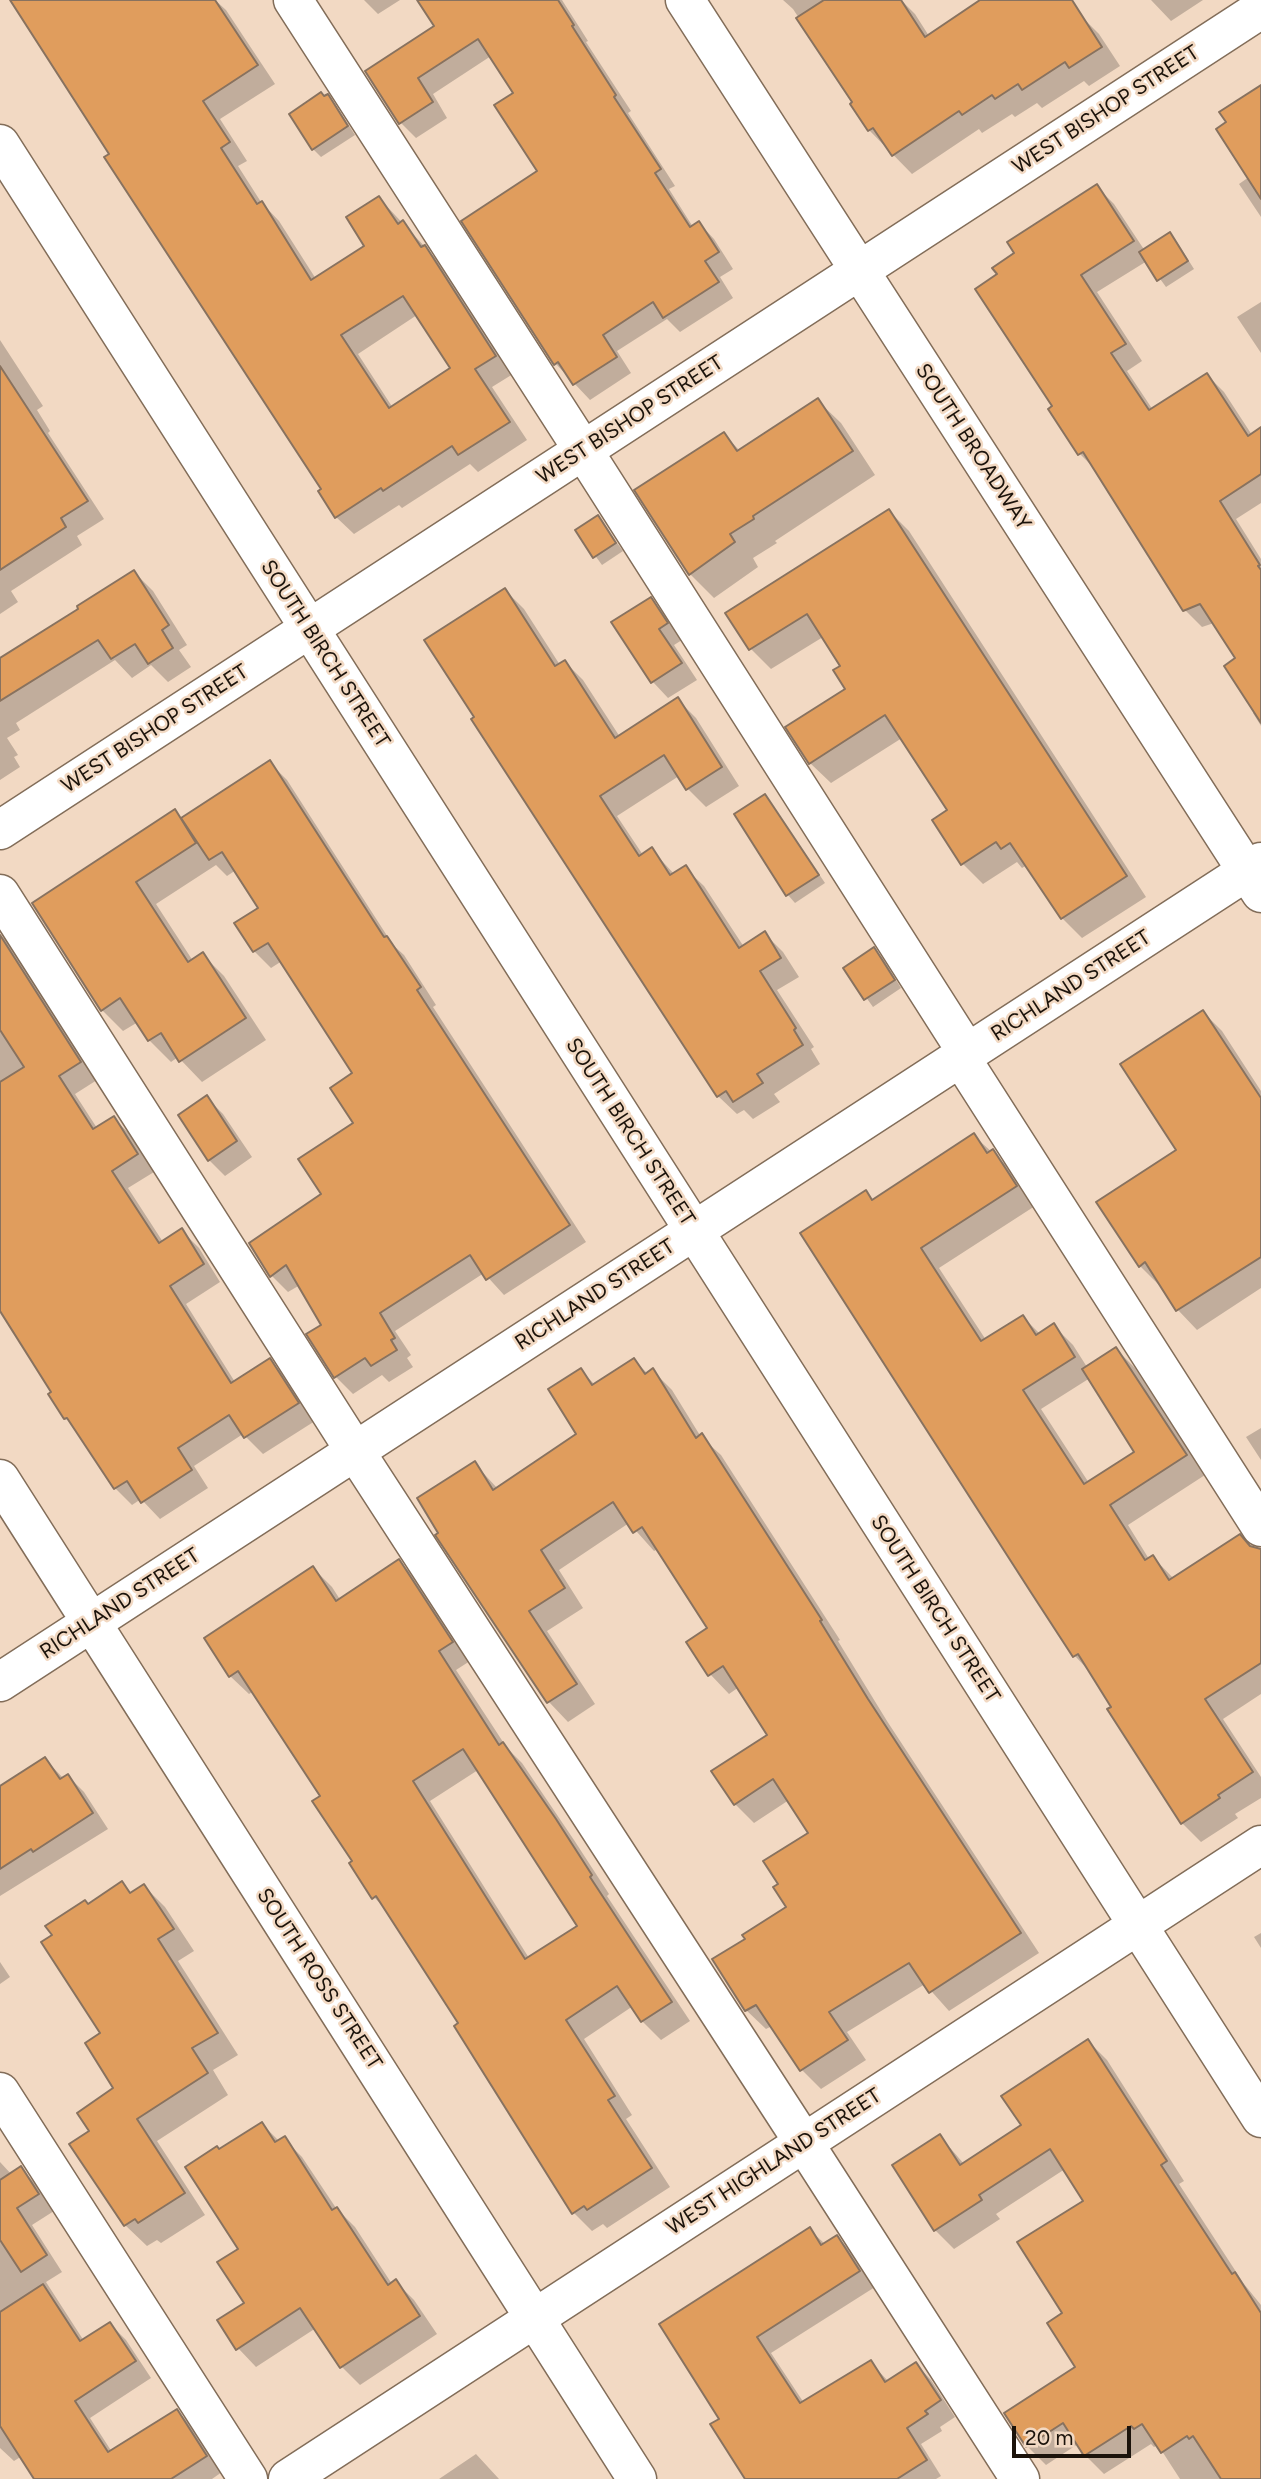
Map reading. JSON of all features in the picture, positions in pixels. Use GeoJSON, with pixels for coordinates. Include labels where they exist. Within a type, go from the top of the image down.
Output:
{"type":"FeatureCollection","features":[{"type":"Feature","properties":{"kind":"street"},"geometry":{"type":"LineString","coordinates":[[293,0],[583,450],[1261,1527]]}},
{"type":"Feature","properties":{"kind":"street","name":"SOUTH BROADWAY"},"geometry":{"type":"LineString","coordinates":[[685,0],[859,271],[1256,876]]}},
{"type":"Feature","properties":{"kind":"street","name":"WEST BISHOP STREET"},"geometry":{"type":"LineString","coordinates":[[0,830],[1261,9]]}},
{"type":"Feature","properties":{"kind":"street","name":"SOUTH BIRCH STREET"},"geometry":{"type":"LineString","coordinates":[[0,144],[1261,2118]]}},
{"type":"Feature","properties":{"kind":"street","name":"RICHLAND STREET"},"geometry":{"type":"LineString","coordinates":[[0,1682],[964,1056],[1256,876]]}},
{"type":"Feature","properties":{"kind":"street"},"geometry":{"type":"LineString","coordinates":[[0,894],[355,1451],[1020,2479]]}},
{"type":"Feature","properties":{"kind":"street","name":"SOUTH ROSS STREET"},"geometry":{"type":"LineString","coordinates":[[0,1479],[637,2479]]}},
{"type":"Feature","properties":{"kind":"street","name":"WEST HIGHLAND STREET"},"geometry":{"type":"LineString","coordinates":[[288,2479],[1261,1845]]}},
{"type":"Feature","properties":{"kind":"street"},"geometry":{"type":"LineString","coordinates":[[0,2092],[248,2479]]}},
{"type":"Feature","properties":{"kind":"building"},"geometry":{"type":"Polygon","coordinates":[[[10,0],[215,0],[258,65],[203,101],[230,142],[221,148],[257,204],[262,201],[311,280],[364,246],[346,217],[379,196],[398,224],[403,220],[421,247],[425,245],[496,356],[475,369],[510,422],[458,455],[452,446],[383,491],[381,488],[335,518],[318,491],[321,489],[104,157],[109,154],[10,0]],[[403,296],[341,335],[389,408],[450,368],[403,296]]]}},
{"type":"Feature","properties":{"kind":"building"},"geometry":{"type":"Polygon","coordinates":[[[417,0],[558,0],[616,95],[614,97],[661,169],[655,173],[690,227],[699,221],[719,252],[705,261],[719,282],[663,318],[653,302],[603,335],[617,357],[573,385],[558,362],[554,365],[461,221],[537,171],[494,105],[513,93],[478,39],[418,78],[433,102],[399,124],[365,71],[434,26],[417,0]]]}},
{"type":"Feature","properties":{"kind":"building"},"geometry":{"type":"Polygon","coordinates":[[[824,0],[901,0],[925,37],[980,0],[1072,0],[1102,47],[1069,68],[1065,62],[1022,90],[1018,84],[995,99],[992,95],[962,115],[959,111],[892,156],[873,128],[868,131],[796,18],[824,0]]]}},
{"type":"Feature","properties":{"kind":"building"},"geometry":{"type":"Polygon","coordinates":[[[1261,85],[1261,199],[1216,129],[1226,122],[1219,112],[1261,85]]]}},
{"type":"Feature","properties":{"kind":"building"},"geometry":{"type":"Polygon","coordinates":[[[321,92],[324,96],[328,94],[348,126],[312,150],[289,114],[321,92]]]}},
{"type":"Feature","properties":{"kind":"building"},"geometry":{"type":"Polygon","coordinates":[[[1097,184],[1134,241],[1081,275],[1126,344],[1111,353],[1149,410],[1207,373],[1248,436],[1261,427],[1261,474],[1220,501],[1261,570],[1261,723],[1224,666],[1235,658],[1200,604],[1183,611],[1083,452],[1078,455],[1048,409],[1052,406],[975,289],[997,274],[992,268],[1014,253],[1007,242],[1097,184]]]}},
{"type":"Feature","properties":{"kind":"building"},"geometry":{"type":"Polygon","coordinates":[[[1170,232],[1188,261],[1157,281],[1139,252],[1170,232]]]}},
{"type":"Feature","properties":{"kind":"building"},"geometry":{"type":"Polygon","coordinates":[[[0,366],[88,501],[61,518],[66,527],[0,570],[0,366]]]}},
{"type":"Feature","properties":{"kind":"building"},"geometry":{"type":"Polygon","coordinates":[[[818,398],[853,451],[753,516],[754,519],[730,534],[735,542],[689,575],[634,490],[724,432],[737,451],[818,398]]]}},
{"type":"Feature","properties":{"kind":"building"},"geometry":{"type":"Polygon","coordinates":[[[889,509],[1127,876],[1061,919],[1010,843],[1001,849],[996,842],[961,865],[932,820],[947,810],[885,715],[809,764],[785,727],[845,689],[833,670],[840,666],[807,614],[749,650],[725,613],[889,509]]]}},
{"type":"Feature","properties":{"kind":"building"},"geometry":{"type":"Polygon","coordinates":[[[598,515],[616,543],[593,558],[575,530],[598,515]]]}},
{"type":"Feature","properties":{"kind":"building"},"geometry":{"type":"Polygon","coordinates":[[[134,570],[169,625],[162,630],[173,648],[148,664],[135,644],[111,659],[98,640],[0,701],[0,658],[134,570]]]}},
{"type":"Feature","properties":{"kind":"building"},"geometry":{"type":"Polygon","coordinates":[[[505,588],[555,666],[565,660],[615,738],[678,697],[722,767],[686,790],[664,755],[600,796],[639,856],[652,847],[670,875],[686,865],[739,948],[765,931],[781,958],[760,971],[796,1028],[794,1030],[803,1045],[757,1074],[763,1083],[733,1102],[726,1091],[717,1097],[471,719],[474,717],[424,640],[505,588]]]}},
{"type":"Feature","properties":{"kind":"building"},"geometry":{"type":"Polygon","coordinates":[[[651,597],[668,623],[659,629],[682,663],[651,683],[611,622],[651,597]]]}},
{"type":"Feature","properties":{"kind":"building"},"geometry":{"type":"Polygon","coordinates":[[[270,760],[384,937],[387,936],[421,987],[417,990],[570,1225],[486,1280],[470,1255],[380,1313],[395,1338],[391,1340],[397,1350],[371,1366],[365,1358],[334,1378],[306,1334],[321,1325],[286,1265],[270,1277],[249,1243],[321,1194],[298,1159],[353,1123],[330,1088],[352,1073],[268,943],[253,952],[234,923],[258,908],[222,852],[209,860],[181,818],[270,760]]]}},
{"type":"Feature","properties":{"kind":"building"},"geometry":{"type":"Polygon","coordinates":[[[765,794],[819,875],[786,896],[734,814],[765,794]]]}},
{"type":"Feature","properties":{"kind":"building"},"geometry":{"type":"Polygon","coordinates":[[[175,809],[196,843],[136,882],[188,962],[203,952],[246,1018],[179,1062],[161,1033],[148,1041],[120,998],[101,1011],[32,903],[175,809]]]}},
{"type":"Feature","properties":{"kind":"building"},"geometry":{"type":"Polygon","coordinates":[[[0,935],[81,1062],[59,1076],[93,1129],[114,1116],[138,1154],[112,1171],[159,1243],[182,1228],[204,1264],[170,1286],[231,1383],[270,1358],[299,1403],[244,1438],[229,1415],[178,1448],[192,1470],[141,1503],[127,1481],[114,1489],[67,1418],[64,1419],[48,1394],[51,1392],[0,1311],[0,1082],[24,1067],[0,1030],[0,935]]]}},
{"type":"Feature","properties":{"kind":"building"},"geometry":{"type":"Polygon","coordinates":[[[874,947],[895,980],[864,1000],[843,968],[874,947]]]}},
{"type":"Feature","properties":{"kind":"building"},"geometry":{"type":"Polygon","coordinates":[[[1203,1010],[1261,1098],[1261,1257],[1176,1311],[1145,1262],[1139,1267],[1096,1202],[1176,1150],[1120,1064],[1203,1010]]]}},
{"type":"Feature","properties":{"kind":"building"},"geometry":{"type":"Polygon","coordinates":[[[207,1095],[237,1141],[208,1161],[178,1115],[207,1095]]]}},
{"type":"Feature","properties":{"kind":"building"},"geometry":{"type":"Polygon","coordinates":[[[974,1133],[987,1153],[993,1149],[1017,1186],[921,1248],[981,1341],[1023,1315],[1036,1335],[1054,1323],[1075,1357],[1023,1390],[1084,1484],[1134,1452],[1082,1369],[1116,1347],[1187,1455],[1110,1505],[1145,1560],[1153,1555],[1169,1580],[1240,1534],[1250,1546],[1261,1549],[1261,1663],[1205,1699],[1253,1772],[1181,1824],[1107,1709],[1111,1707],[1078,1654],[1073,1657],[800,1233],[866,1190],[872,1200],[974,1133]]]}},
{"type":"Feature","properties":{"kind":"building"},"geometry":{"type":"Polygon","coordinates":[[[634,1358],[645,1374],[653,1368],[696,1438],[702,1433],[822,1620],[820,1621],[868,1699],[1021,1933],[929,1993],[909,1963],[829,2012],[848,2040],[800,2071],[756,2005],[745,2011],[712,1959],[745,1939],[742,1935],[786,1907],[773,1887],[778,1884],[763,1861],[808,1833],[773,1779],[734,1805],[711,1771],[767,1735],[723,1666],[708,1676],[686,1642],[707,1628],[642,1527],[633,1533],[613,1502],[541,1550],[565,1588],[529,1611],[577,1684],[547,1703],[435,1535],[438,1533],[417,1498],[475,1461],[493,1490],[576,1434],[548,1389],[581,1368],[592,1385],[634,1358]]]}},
{"type":"Feature","properties":{"kind":"building"},"geometry":{"type":"Polygon","coordinates":[[[399,1559],[453,1642],[439,1651],[499,1745],[503,1742],[556,1819],[592,1875],[590,1877],[672,2002],[641,2022],[617,1986],[566,2020],[615,2096],[608,2100],[652,2168],[587,2210],[584,2206],[572,2214],[454,2026],[458,2023],[376,1896],[372,1899],[349,1863],[352,1861],[312,1801],[320,1796],[238,1671],[229,1677],[204,1638],[313,1566],[336,1601],[399,1559]],[[463,1749],[413,1781],[525,1959],[577,1926],[463,1749]]]}},
{"type":"Feature","properties":{"kind":"building"},"geometry":{"type":"Polygon","coordinates":[[[45,1757],[60,1779],[68,1774],[93,1813],[33,1852],[31,1849],[0,1869],[0,1786],[45,1757]]]}},
{"type":"Feature","properties":{"kind":"building"},"geometry":{"type":"Polygon","coordinates":[[[122,1881],[130,1893],[144,1884],[174,1929],[158,1939],[218,2033],[192,2048],[208,2073],[137,2119],[185,2193],[138,2223],[135,2219],[124,2226],[69,2144],[89,2131],[77,2113],[113,2088],[85,2043],[100,2033],[41,1942],[52,1935],[45,1926],[85,1900],[88,1904],[122,1881]]]}},
{"type":"Feature","properties":{"kind":"building"},"geometry":{"type":"Polygon","coordinates":[[[1088,2039],[1167,2161],[1161,2165],[1232,2274],[1235,2272],[1261,2313],[1261,2479],[1221,2479],[1193,2436],[1189,2439],[1187,2436],[1161,2453],[1142,2424],[1134,2429],[1131,2426],[1084,2456],[1063,2423],[1026,2447],[1004,2413],[1075,2367],[1047,2323],[1062,2313],[1017,2242],[1083,2201],[1050,2149],[979,2195],[982,2200],[934,2231],[892,2165],[940,2134],[960,2165],[1021,2125],[1001,2096],[1088,2039]]]}},
{"type":"Feature","properties":{"kind":"building"},"geometry":{"type":"Polygon","coordinates":[[[262,2122],[275,2142],[285,2136],[332,2210],[337,2207],[388,2285],[396,2279],[420,2316],[340,2368],[300,2308],[236,2350],[217,2320],[244,2303],[217,2262],[238,2249],[185,2167],[262,2122]]]}},
{"type":"Feature","properties":{"kind":"building"},"geometry":{"type":"Polygon","coordinates":[[[21,2166],[39,2194],[17,2208],[47,2255],[21,2272],[0,2240],[0,2180],[21,2166]]]}},
{"type":"Feature","properties":{"kind":"building"},"geometry":{"type":"Polygon","coordinates":[[[810,2227],[821,2245],[837,2235],[860,2271],[757,2337],[800,2403],[871,2360],[885,2382],[916,2362],[941,2400],[925,2411],[928,2414],[907,2428],[927,2460],[897,2479],[745,2479],[710,2424],[719,2419],[659,2324],[810,2227]]]}},
{"type":"Feature","properties":{"kind":"building"},"geometry":{"type":"Polygon","coordinates":[[[43,2284],[80,2341],[110,2322],[136,2361],[75,2401],[108,2452],[177,2409],[207,2456],[171,2479],[34,2479],[0,2426],[0,2312],[43,2284]]]}}]}
